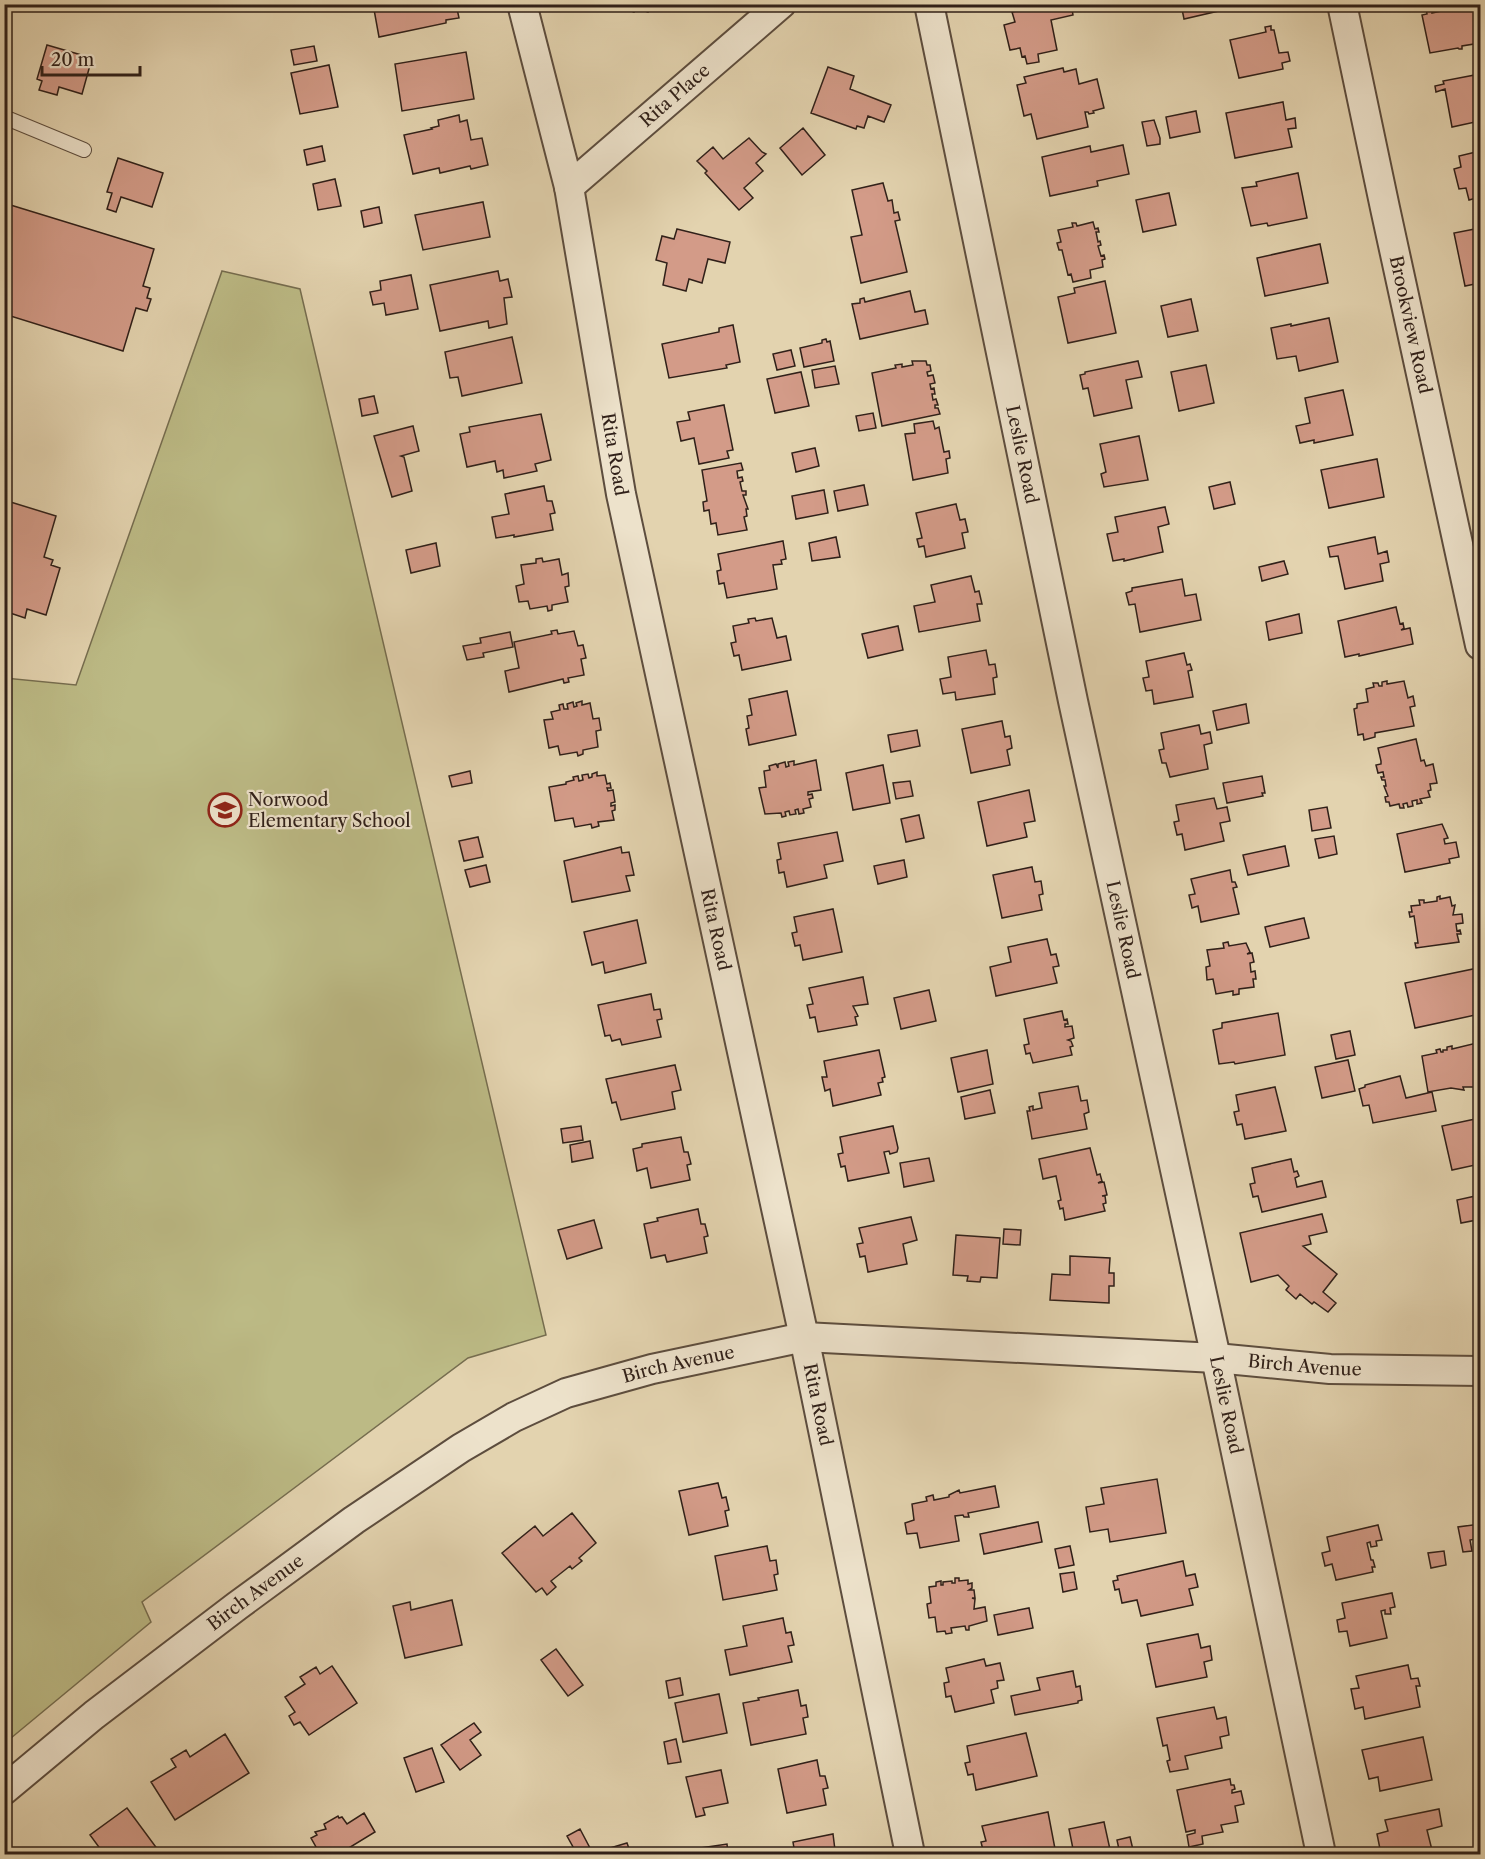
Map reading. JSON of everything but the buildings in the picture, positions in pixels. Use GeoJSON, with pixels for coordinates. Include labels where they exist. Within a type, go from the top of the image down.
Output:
{"type":"FeatureCollection","features":[{"type":"Feature","properties":{"kind":"street","name":"Rita Road"},"geometry":{"type":"LineString","coordinates":[[522,4],[569,188],[621,494],[804,1337],[910,1854]]}},
{"type":"Feature","properties":{"kind":"street","name":"Rita Place"},"geometry":{"type":"LineString","coordinates":[[569,188],[781,4]]}},
{"type":"Feature","properties":{"kind":"street","name":"Leslie Road"},"geometry":{"type":"LineString","coordinates":[[929,4],[1073,701],[1321,1854]]}},
{"type":"Feature","properties":{"kind":"street","name":"Brookview Road"},"geometry":{"type":"LineString","coordinates":[[1342,4],[1384,208],[1480,645]]}},
{"type":"Feature","properties":{"kind":"street","name":"Birch Avenue"},"geometry":{"type":"LineString","coordinates":[[4,1790],[94,1715],[237,1605],[354,1520],[514,1417],[566,1393],[652,1369],[804,1337],[1216,1358],[1330,1369],[1480,1371]]}},
{"type":"Feature","properties":{"kind":"lane"},"geometry":{"type":"LineString","coordinates":[[4,117],[84,150]]}},
{"type":"Feature","properties":{"kind":"shaded area","name":"Norwood Elementary School"},"geometry":{"type":"Polygon","coordinates":[[[222,271],[300,289],[546,1335],[468,1358],[142,1602],[151,1622],[5,1743],[5,678],[76,685],[222,271]]]}},
{"type":"Feature","properties":{"kind":"place","name":"Norwood Elementary School"},"geometry":{"type":"Point","coordinates":[225,810]}}]}
